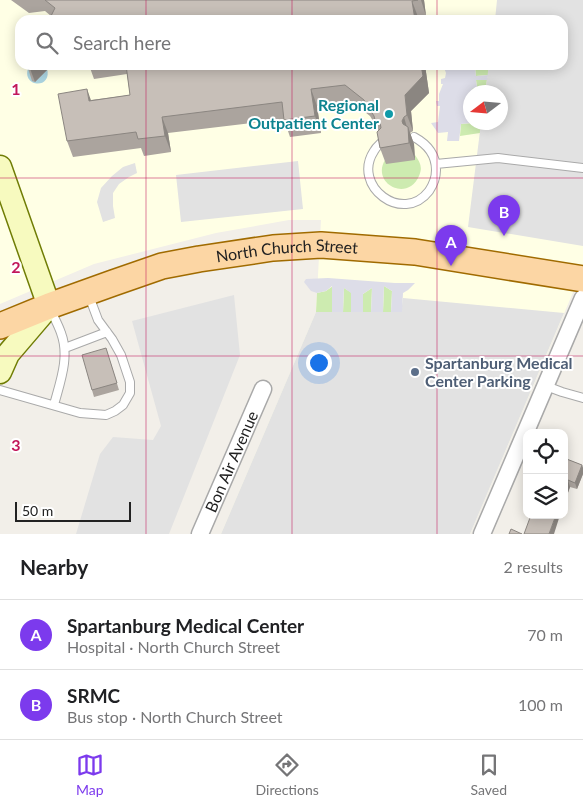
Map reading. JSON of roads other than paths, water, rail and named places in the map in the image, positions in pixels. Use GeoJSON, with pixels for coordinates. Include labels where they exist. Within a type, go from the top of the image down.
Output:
{"type":"FeatureCollection","features":[{"type":"Feature","properties":{"kind":"main road","name":"North Church Street"},"geometry":{"type":"LineString","coordinates":[[0,326],[49,306],[169,264],[273,248],[321,245],[416,252],[583,279]]}},
{"type":"Feature","properties":{"kind":"street"},"geometry":{"type":"LineString","coordinates":[[0,167],[49,306],[8,354],[0,372]]}},
{"type":"Feature","properties":{"kind":"street"},"geometry":{"type":"LineString","coordinates":[[482,534],[583,298]]}},
{"type":"Feature","properties":{"kind":"street","name":"Bon Air Avenue"},"geometry":{"type":"LineString","coordinates":[[200,534],[263,389]]}},
{"type":"Feature","properties":{"kind":"lane"},"geometry":{"type":"LineString","coordinates":[[382,142],[374,150],[370,160],[368,171],[370,182],[376,192],[384,199],[406,204],[417,201],[426,195],[433,186],[436,175],[436,164],[433,155],[428,147],[414,137]]}},
{"type":"Feature","properties":{"kind":"lane"},"geometry":{"type":"LineString","coordinates":[[436,164],[498,158],[583,168]]}},
{"type":"Feature","properties":{"kind":"lane"},"geometry":{"type":"LineString","coordinates":[[0,390],[80,413],[106,414],[115,411],[123,405],[128,398],[131,388],[121,355],[98,320],[88,292]]}},
{"type":"Feature","properties":{"kind":"lane"},"geometry":{"type":"LineString","coordinates":[[49,306],[62,334],[64,348],[64,364],[54,405]]}},
{"type":"Feature","properties":{"kind":"lane"},"geometry":{"type":"LineString","coordinates":[[64,348],[107,332]]}},
{"type":"Feature","properties":{"kind":"lane"},"geometry":{"type":"LineString","coordinates":[[546,386],[583,398]]}},
{"type":"Feature","properties":{"kind":"water"},"geometry":{"type":"Polygon","coordinates":[[[28,70],[47,70],[48,75],[41,83],[36,83],[28,78],[28,70]]]}},
{"type":"Feature","properties":{"kind":"place","name":"Regional Outpatient Center"},"geometry":{"type":"Point","coordinates":[389,114]}},
{"type":"Feature","properties":{"kind":"place","name":"SRMC"},"geometry":{"type":"Point","coordinates":[504,236]}},
{"type":"Feature","properties":{"kind":"place","name":"Spartanburg Medical Center"},"geometry":{"type":"Point","coordinates":[451,266]}},
{"type":"Feature","properties":{"kind":"place","name":"Spartanburg Medical Center Parking"},"geometry":{"type":"Point","coordinates":[415,372]}}]}
